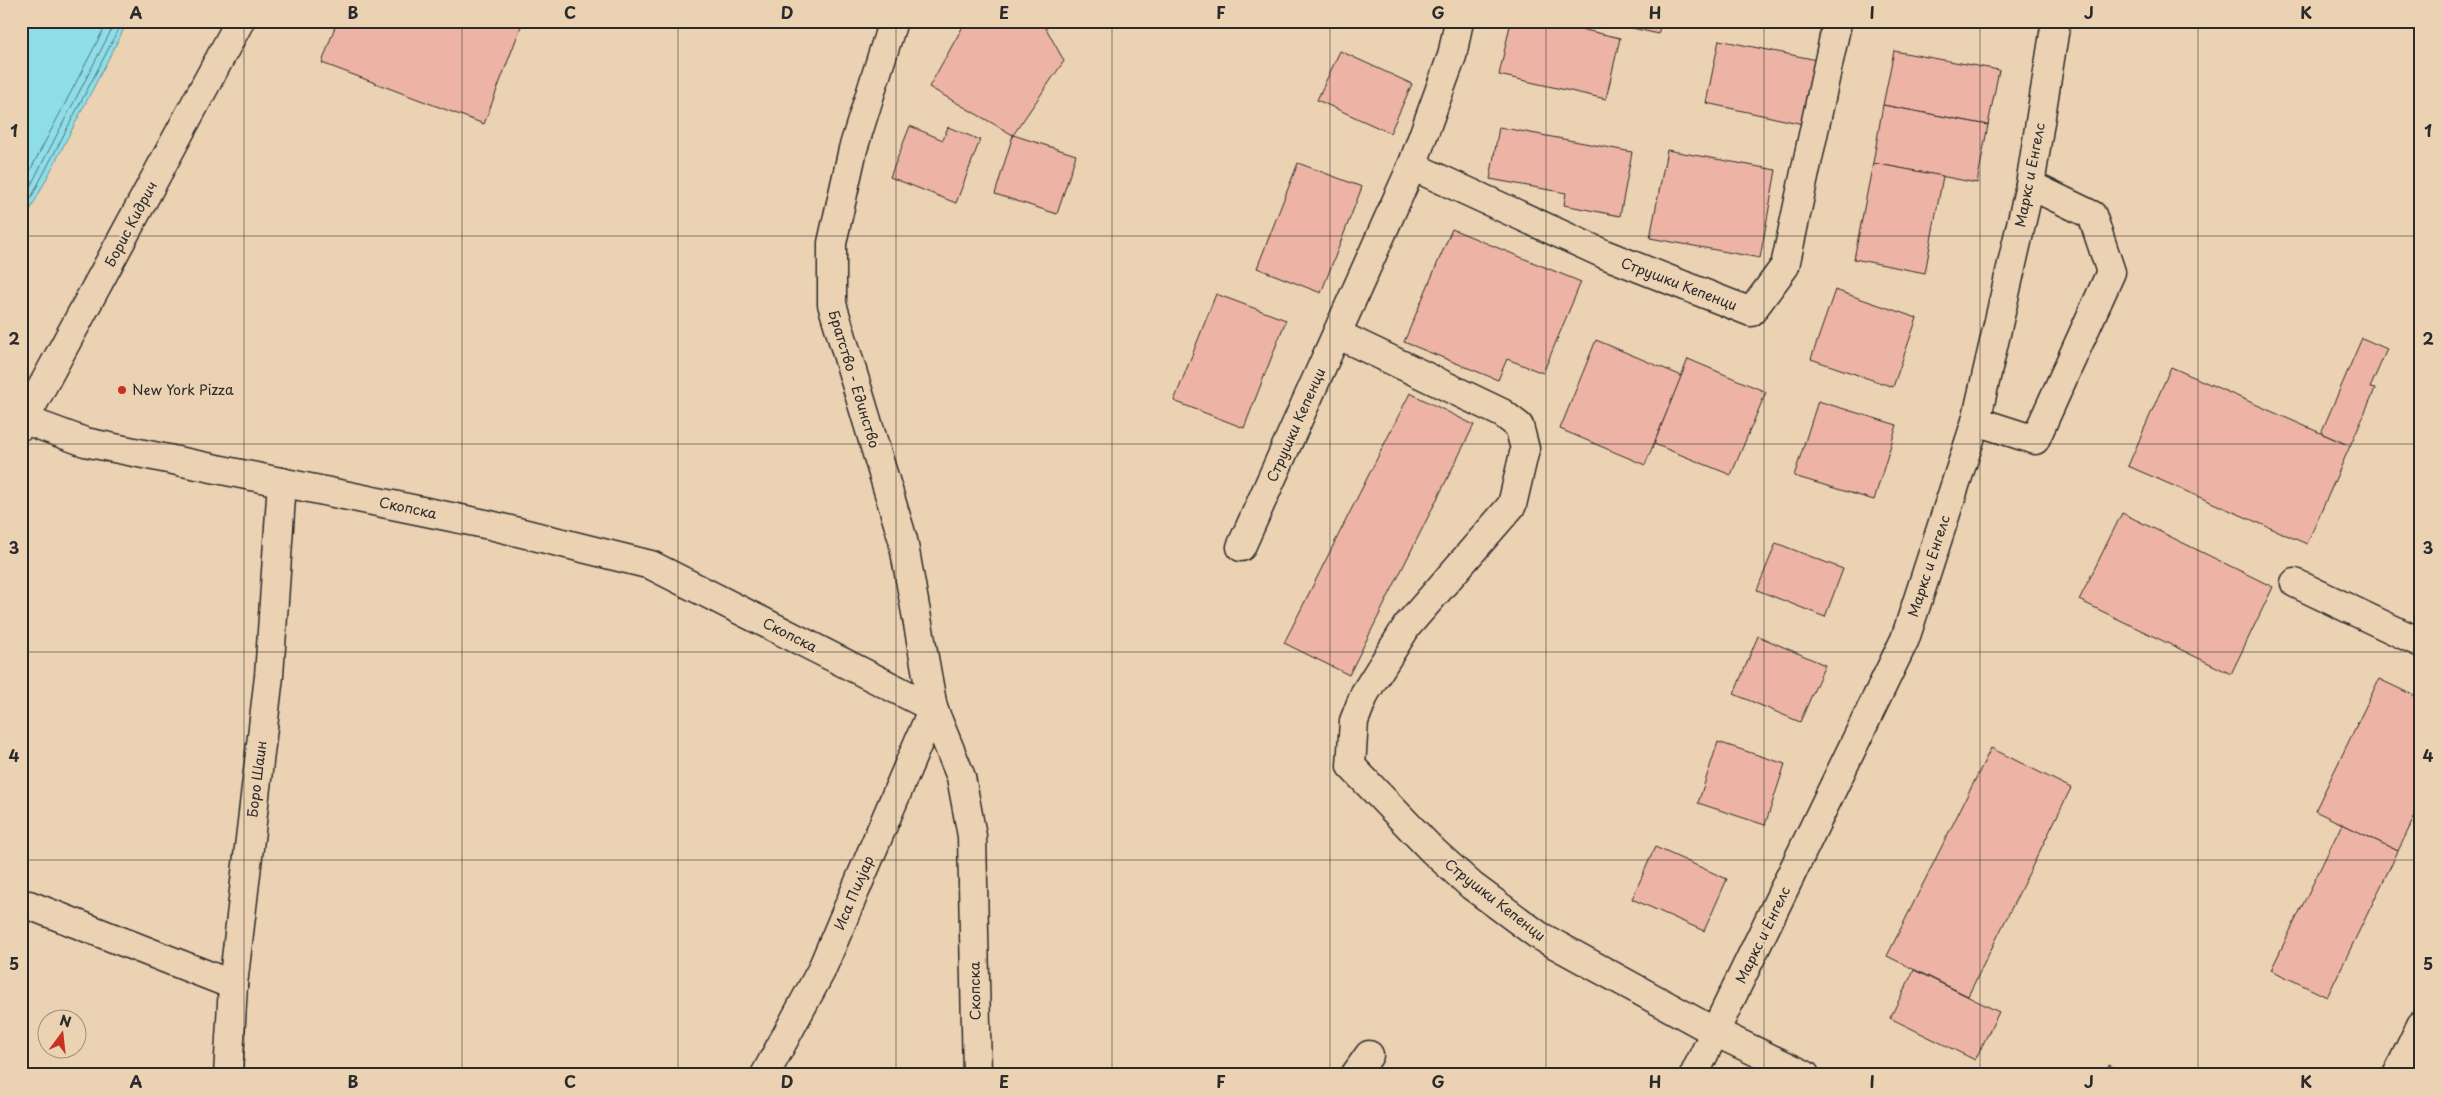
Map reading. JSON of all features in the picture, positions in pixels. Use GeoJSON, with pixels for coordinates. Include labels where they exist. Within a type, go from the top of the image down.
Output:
{"type":"FeatureCollection","features":[{"type":"Feature","properties":{"kind":"street","name":"Борис Кидрич"},"geometry":{"type":"LineString","coordinates":[[23,423],[240,21]]}},
{"type":"Feature","properties":{"kind":"street","name":"Братство - Единство"},"geometry":{"type":"LineString","coordinates":[[893,21],[854,149],[832,243],[832,304],[902,540],[933,708]]}},
{"type":"Feature","properties":{"kind":"street","name":"Струшки Кепенци"},"geometry":{"type":"LineString","coordinates":[[1241,548],[1412,166],[1452,56],[1459,21]]}},
{"type":"Feature","properties":{"kind":"street","name":"Маркс и Енгелс"},"geometry":{"type":"LineString","coordinates":[[1694,1075],[1905,639],[1976,421],[2030,185],[2056,21]]}},
{"type":"Feature","properties":{"kind":"street","name":"Струшки Кепенци"},"geometry":{"type":"LineString","coordinates":[[1412,166],[1604,254],[1751,312],[1785,266],[1837,23]]}},
{"type":"Feature","properties":{"kind":"street"},"geometry":{"type":"LineString","coordinates":[[1976,421],[2035,440],[2111,272],[2092,215],[2030,185]]}},
{"type":"Feature","properties":{"kind":"street","name":"Струшки Кепенци"},"geometry":{"type":"LineString","coordinates":[[1337,334],[1502,413],[1519,426],[1525,449],[1512,505],[1408,626],[1365,693],[1354,721],[1351,766],[1432,850],[1472,886],[1538,936],[1715,1032],[1805,1075]]}},
{"type":"Feature","properties":{"kind":"street","name":"Скопска"},"geometry":{"type":"LineString","coordinates":[[23,423],[85,442],[490,525],[651,565],[933,708],[961,777],[972,836],[976,1075]]}},
{"type":"Feature","properties":{"kind":"street","name":"Боро Шаин"},"geometry":{"type":"LineString","coordinates":[[228,1075],[233,985],[269,676],[282,482]]}},
{"type":"Feature","properties":{"kind":"street"},"geometry":{"type":"LineString","coordinates":[[2295,583],[2421,643]]}},
{"type":"Feature","properties":{"kind":"street","name":"Иса Пилјар"},"geometry":{"type":"LineString","coordinates":[[766,1075],[821,971],[933,708]]}},
{"type":"Feature","properties":{"kind":"street"},"geometry":{"type":"LineString","coordinates":[[29,905],[233,985]]}},
{"type":"Feature","properties":{"kind":"street"},"geometry":{"type":"LineString","coordinates":[[2397,1075],[2421,1025]]}},
{"type":"Feature","properties":{"kind":"water"},"geometry":{"type":"Polygon","coordinates":[[[21,21],[128,21],[21,228],[21,21]]]}},
{"type":"Feature","properties":{"kind":"building"},"geometry":{"type":"Polygon","coordinates":[[[337,21],[523,21],[484,124],[322,63],[337,21]]]}},
{"type":"Feature","properties":{"kind":"building"},"geometry":{"type":"Polygon","coordinates":[[[966,21],[1042,21],[1064,61],[1013,135],[929,87],[966,21]]]}},
{"type":"Feature","properties":{"kind":"building"},"geometry":{"type":"Polygon","coordinates":[[[1511,21],[1545,21],[1620,38],[1606,99],[1499,75],[1511,21]]]}},
{"type":"Feature","properties":{"kind":"building"},"geometry":{"type":"Polygon","coordinates":[[[1603,21],[1662,21],[1658,34],[1603,21]]]}},
{"type":"Feature","properties":{"kind":"building"},"geometry":{"type":"Polygon","coordinates":[[[1719,40],[1817,60],[1803,124],[1706,103],[1719,40]]]}},
{"type":"Feature","properties":{"kind":"building"},"geometry":{"type":"Polygon","coordinates":[[[1340,51],[1412,84],[1390,133],[1317,100],[1340,51]]]}},
{"type":"Feature","properties":{"kind":"building"},"geometry":{"type":"Polygon","coordinates":[[[1894,51],[1999,70],[1988,125],[1883,105],[1894,51]]]}},
{"type":"Feature","properties":{"kind":"building"},"geometry":{"type":"Polygon","coordinates":[[[1883,105],[1988,125],[1977,183],[1873,163],[1883,105]]]}},
{"type":"Feature","properties":{"kind":"building"},"geometry":{"type":"Polygon","coordinates":[[[910,126],[943,140],[948,127],[980,140],[956,203],[890,177],[910,126]]]}},
{"type":"Feature","properties":{"kind":"building"},"geometry":{"type":"Polygon","coordinates":[[[1499,127],[1632,152],[1620,216],[1564,205],[1566,193],[1490,179],[1499,127]]]}},
{"type":"Feature","properties":{"kind":"building"},"geometry":{"type":"Polygon","coordinates":[[[1013,135],[1076,155],[1057,214],[995,194],[1013,135]]]}},
{"type":"Feature","properties":{"kind":"building"},"geometry":{"type":"Polygon","coordinates":[[[1667,150],[1776,170],[1760,258],[1650,238],[1667,150]]]}},
{"type":"Feature","properties":{"kind":"building"},"geometry":{"type":"Polygon","coordinates":[[[1298,163],[1362,187],[1321,293],[1257,268],[1298,163]]]}},
{"type":"Feature","properties":{"kind":"building"},"geometry":{"type":"Polygon","coordinates":[[[1873,163],[1943,176],[1925,273],[1854,259],[1873,163]]]}},
{"type":"Feature","properties":{"kind":"building"},"geometry":{"type":"Polygon","coordinates":[[[1452,229],[1581,282],[1543,373],[1507,359],[1498,380],[1404,342],[1452,229]]]}},
{"type":"Feature","properties":{"kind":"building"},"geometry":{"type":"Polygon","coordinates":[[[1835,290],[1917,318],[1893,387],[1811,359],[1835,290]]]}},
{"type":"Feature","properties":{"kind":"building"},"geometry":{"type":"Polygon","coordinates":[[[1216,294],[1286,320],[1244,428],[1174,401],[1216,294]]]}},
{"type":"Feature","properties":{"kind":"building"},"geometry":{"type":"Polygon","coordinates":[[[2362,338],[2387,349],[2370,388],[2375,389],[2350,446],[2321,433],[2362,338]]]}},
{"type":"Feature","properties":{"kind":"building"},"geometry":{"type":"Polygon","coordinates":[[[1596,340],[1682,376],[1645,465],[1560,429],[1596,340]]]}},
{"type":"Feature","properties":{"kind":"building"},"geometry":{"type":"Polygon","coordinates":[[[1688,359],[1766,392],[1731,475],[1654,444],[1688,359]]]}},
{"type":"Feature","properties":{"kind":"building"},"geometry":{"type":"Polygon","coordinates":[[[2171,367],[2350,446],[2307,544],[2128,466],[2171,367]]]}},
{"type":"Feature","properties":{"kind":"building"},"geometry":{"type":"Polygon","coordinates":[[[1410,393],[1474,425],[1349,675],[1284,643],[1410,393]]]}},
{"type":"Feature","properties":{"kind":"building"},"geometry":{"type":"Polygon","coordinates":[[[1818,401],[1897,425],[1874,500],[1794,476],[1818,401]]]}},
{"type":"Feature","properties":{"kind":"building"},"geometry":{"type":"Polygon","coordinates":[[[2122,513],[2273,587],[2231,674],[2079,600],[2122,513]]]}},
{"type":"Feature","properties":{"kind":"building"},"geometry":{"type":"Polygon","coordinates":[[[1776,543],[1843,569],[1825,617],[1757,590],[1776,543]]]}},
{"type":"Feature","properties":{"kind":"building"},"geometry":{"type":"Polygon","coordinates":[[[1758,636],[1825,665],[1800,722],[1734,694],[1758,636]]]}},
{"type":"Feature","properties":{"kind":"building"},"geometry":{"type":"Polygon","coordinates":[[[2379,679],[2421,699],[2421,804],[2398,851],[2315,811],[2379,679]]]}},
{"type":"Feature","properties":{"kind":"building"},"geometry":{"type":"Polygon","coordinates":[[[1718,742],[1785,764],[1765,825],[1698,803],[1718,742]]]}},
{"type":"Feature","properties":{"kind":"building"},"geometry":{"type":"Polygon","coordinates":[[[1991,748],[2071,788],[1968,996],[1887,956],[1991,748]]]}},
{"type":"Feature","properties":{"kind":"building"},"geometry":{"type":"Polygon","coordinates":[[[2342,824],[2398,851],[2327,997],[2271,970],[2342,824]]]}},
{"type":"Feature","properties":{"kind":"building"},"geometry":{"type":"Polygon","coordinates":[[[1655,847],[1727,879],[1704,931],[1632,899],[1655,847]]]}},
{"type":"Feature","properties":{"kind":"building"},"geometry":{"type":"Polygon","coordinates":[[[1914,970],[1999,1012],[1975,1060],[1890,1018],[1914,970]]]}},
{"type":"Feature","properties":{"kind":"building"},"geometry":{"type":"Polygon","coordinates":[[[2109,1065],[2128,1075],[2104,1075],[2109,1065]]]}},
{"type":"Feature","properties":{"kind":"place","name":"New York Pizza"},"geometry":{"type":"Point","coordinates":[122,390]}}]}
